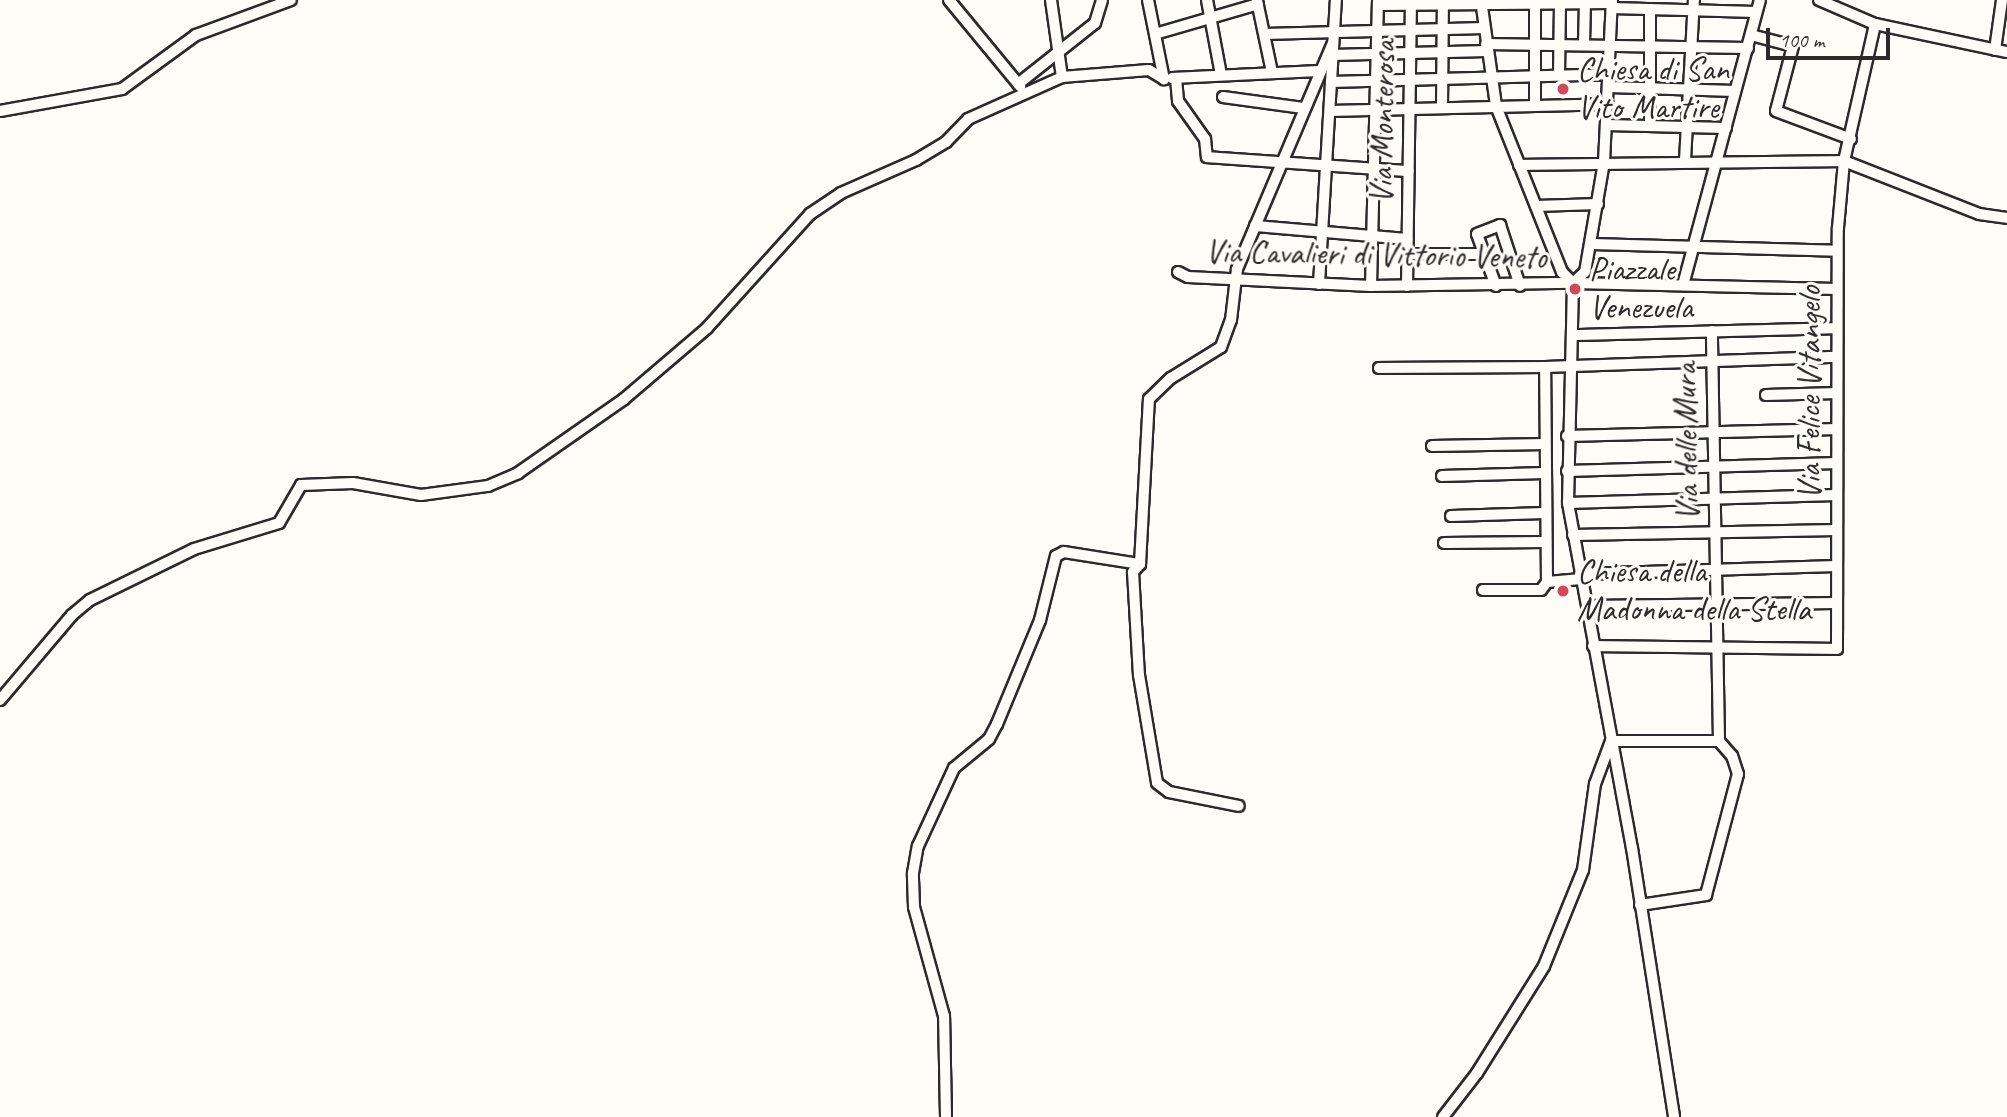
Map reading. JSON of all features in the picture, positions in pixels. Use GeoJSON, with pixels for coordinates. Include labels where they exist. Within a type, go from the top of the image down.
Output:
{"type":"FeatureCollection","features":[{"type":"Feature","properties":{"kind":"street"},"geometry":{"type":"LineString","coordinates":[[0,111],[122,89],[196,35],[291,0]]}},
{"type":"Feature","properties":{"kind":"street"},"geometry":{"type":"LineString","coordinates":[[949,0],[1025,92]]}},
{"type":"Feature","properties":{"kind":"street"},"geometry":{"type":"LineString","coordinates":[[1051,0],[1056,54],[1062,77]]}},
{"type":"Feature","properties":{"kind":"street"},"geometry":{"type":"LineString","coordinates":[[1017,83],[1095,23],[1102,0]]}},
{"type":"Feature","properties":{"kind":"street"},"geometry":{"type":"LineString","coordinates":[[1148,0],[1164,79]]}},
{"type":"Feature","properties":{"kind":"street"},"geometry":{"type":"LineString","coordinates":[[1207,0],[1221,75]]}},
{"type":"Feature","properties":{"kind":"street"},"geometry":{"type":"LineString","coordinates":[[1319,284],[1336,0]]}},
{"type":"Feature","properties":{"kind":"street"},"geometry":{"type":"LineString","coordinates":[[1683,285],[1760,0]]}},
{"type":"Feature","properties":{"kind":"street"},"geometry":{"type":"LineString","coordinates":[[1819,0],[1842,5],[1875,24],[2007,52]]}},
{"type":"Feature","properties":{"kind":"street"},"geometry":{"type":"LineString","coordinates":[[1995,50],[2002,0]]}},
{"type":"Feature","properties":{"kind":"street"},"geometry":{"type":"LineString","coordinates":[[1155,34],[1211,20],[1258,2],[1272,72]]}},
{"type":"Feature","properties":{"kind":"street"},"geometry":{"type":"LineString","coordinates":[[1442,108],[1443,2]]}},
{"type":"Feature","properties":{"kind":"street"},"geometry":{"type":"LineString","coordinates":[[1481,2],[1496,106],[1562,272],[1573,283],[1574,335],[1567,436],[1568,503],[1640,905],[1674,1117]]}},
{"type":"Feature","properties":{"kind":"street"},"geometry":{"type":"LineString","coordinates":[[1535,105],[1536,2]]}},
{"type":"Feature","properties":{"kind":"street"},"geometry":{"type":"LineString","coordinates":[[1371,286],[1376,169],[1378,3],[1560,2],[1650,9],[1693,5],[1756,12]]}},
{"type":"Feature","properties":{"kind":"street"},"geometry":{"type":"LineString","coordinates":[[1559,75],[1560,2]]}},
{"type":"Feature","properties":{"kind":"street","name":"Via Monterosa"},"geometry":{"type":"LineString","coordinates":[[1407,286],[1411,3]]}},
{"type":"Feature","properties":{"kind":"street"},"geometry":{"type":"LineString","coordinates":[[1584,43],[1585,3]]}},
{"type":"Feature","properties":{"kind":"street"},"geometry":{"type":"LineString","coordinates":[[1573,283],[1585,272],[1592,244],[1604,162],[1612,4]]}},
{"type":"Feature","properties":{"kind":"street"},"geometry":{"type":"LineString","coordinates":[[1685,160],[1693,5]]}},
{"type":"Feature","properties":{"kind":"street"},"geometry":{"type":"LineString","coordinates":[[1650,9],[1650,126]]}},
{"type":"Feature","properties":{"kind":"street","name":"Via Felice Vitangelo"},"geometry":{"type":"LineString","coordinates":[[1719,648],[1836,649],[1837,251],[1844,161],[1875,24]]}},
{"type":"Feature","properties":{"kind":"street"},"geometry":{"type":"LineString","coordinates":[[1265,34],[1333,30],[1484,28]]}},
{"type":"Feature","properties":{"kind":"street"},"geometry":{"type":"LineString","coordinates":[[1751,35],[1793,46],[1776,111],[1851,139]]}},
{"type":"Feature","properties":{"kind":"street"},"geometry":{"type":"LineString","coordinates":[[1239,806],[1169,792],[1157,783],[1139,675],[1133,572],[1140,564],[1149,399],[1171,378],[1221,347],[1231,320],[1235,279],[1303,108],[1333,43]]}},
{"type":"Feature","properties":{"kind":"street"},"geometry":{"type":"LineString","coordinates":[[1332,55],[1442,52],[1560,43],[1650,43],[1748,48]]}},
{"type":"Feature","properties":{"kind":"street"},"geometry":{"type":"LineString","coordinates":[[0,700],[72,615],[90,600],[194,549],[279,523],[301,485],[353,483],[421,495],[488,486],[518,473],[624,399],[707,328],[810,214],[841,193],[916,160],[946,142],[968,119],[1062,77],[1149,70],[1164,79],[1319,71]]}},
{"type":"Feature","properties":{"kind":"street"},"geometry":{"type":"LineString","coordinates":[[1331,82],[1490,75],[1610,74]]}},
{"type":"Feature","properties":{"kind":"street"},"geometry":{"type":"LineString","coordinates":[[1176,78],[1178,101],[1205,139],[1207,157],[1409,172]]}},
{"type":"Feature","properties":{"kind":"street"},"geometry":{"type":"LineString","coordinates":[[1609,87],[1735,91]]}},
{"type":"Feature","properties":{"kind":"street"},"geometry":{"type":"LineString","coordinates":[[1223,97],[1303,108]]}},
{"type":"Feature","properties":{"kind":"street"},"geometry":{"type":"LineString","coordinates":[[1329,111],[1608,104]]}},
{"type":"Feature","properties":{"kind":"street"},"geometry":{"type":"LineString","coordinates":[[1606,125],[1726,128]]}},
{"type":"Feature","properties":{"kind":"street"},"geometry":{"type":"LineString","coordinates":[[1519,165],[1685,160],[1844,161],[1979,214],[2007,218]]}},
{"type":"Feature","properties":{"kind":"street"},"geometry":{"type":"LineString","coordinates":[[1536,206],[1598,204]]}},
{"type":"Feature","properties":{"kind":"street"},"geometry":{"type":"LineString","coordinates":[[1496,286],[1477,234],[1500,225],[1520,286]]}},
{"type":"Feature","properties":{"kind":"street"},"geometry":{"type":"LineString","coordinates":[[1255,226],[1408,239]]}},
{"type":"Feature","properties":{"kind":"street"},"geometry":{"type":"LineString","coordinates":[[1592,244],[1837,251]]}},
{"type":"Feature","properties":{"kind":"street"},"geometry":{"type":"LineString","coordinates":[[1407,254],[1484,254]]}},
{"type":"Feature","properties":{"kind":"street","name":"Via Cavalieri di Vittorio Veneto"},"geometry":{"type":"LineString","coordinates":[[1178,272],[1235,279],[1371,286],[1520,286],[1573,283],[1837,289]]}},
{"type":"Feature","properties":{"kind":"street"},"geometry":{"type":"LineString","coordinates":[[1574,335],[1836,328]]}},
{"type":"Feature","properties":{"kind":"street","name":"Via delle Mura"},"geometry":{"type":"LineString","coordinates":[[1712,331],[1719,741]]}},
{"type":"Feature","properties":{"kind":"street"},"geometry":{"type":"LineString","coordinates":[[1379,369],[1545,368],[1837,357]]}},
{"type":"Feature","properties":{"kind":"street"},"geometry":{"type":"LineString","coordinates":[[1483,590],[1541,590],[1547,582],[1544,542],[1545,368]]}},
{"type":"Feature","properties":{"kind":"street"},"geometry":{"type":"LineString","coordinates":[[1766,395],[1837,393]]}},
{"type":"Feature","properties":{"kind":"street"},"geometry":{"type":"LineString","coordinates":[[1567,436],[1837,429]]}},
{"type":"Feature","properties":{"kind":"street"},"geometry":{"type":"LineString","coordinates":[[1432,446],[1545,444]]}},
{"type":"Feature","properties":{"kind":"street"},"geometry":{"type":"LineString","coordinates":[[1567,471],[1837,463]]}},
{"type":"Feature","properties":{"kind":"street"},"geometry":{"type":"LineString","coordinates":[[1442,476],[1544,473]]}},
{"type":"Feature","properties":{"kind":"street"},"geometry":{"type":"LineString","coordinates":[[1568,503],[1836,495]]}},
{"type":"Feature","properties":{"kind":"street"},"geometry":{"type":"LineString","coordinates":[[1451,516],[1544,513]]}},
{"type":"Feature","properties":{"kind":"street"},"geometry":{"type":"LineString","coordinates":[[1573,536],[1837,530]]}},
{"type":"Feature","properties":{"kind":"street"},"geometry":{"type":"LineString","coordinates":[[1444,542],[1544,542]]}},
{"type":"Feature","properties":{"kind":"street"},"geometry":{"type":"LineString","coordinates":[[946,1117],[944,1016],[914,907],[912,873],[918,846],[954,768],[989,739],[997,724],[1040,620],[1056,556],[1065,552],[1140,564]]}},
{"type":"Feature","properties":{"kind":"street"},"geometry":{"type":"LineString","coordinates":[[1547,582],[1581,576],[1836,566]]}},
{"type":"Feature","properties":{"kind":"street"},"geometry":{"type":"LineString","coordinates":[[1587,606],[1836,603]]}},
{"type":"Feature","properties":{"kind":"street"},"geometry":{"type":"LineString","coordinates":[[1593,646],[1719,648]]}},
{"type":"Feature","properties":{"kind":"street"},"geometry":{"type":"LineString","coordinates":[[1611,741],[1719,741],[1732,756],[1738,774],[1706,895],[1640,905]]}},
{"type":"Feature","properties":{"kind":"street"},"geometry":{"type":"LineString","coordinates":[[1443,1117],[1477,1073],[1544,966],[1583,870],[1595,783],[1611,741]]}},
{"type":"Feature","properties":{"kind":"place","name":"Chiesa di San Vito Martire"},"geometry":{"type":"Point","coordinates":[1563,89]}},
{"type":"Feature","properties":{"kind":"place","name":"Piazzale Venezuela"},"geometry":{"type":"Point","coordinates":[1575,289]}},
{"type":"Feature","properties":{"kind":"place","name":"Chiesa della Madonna della Stella"},"geometry":{"type":"Point","coordinates":[1563,591]}}]}
